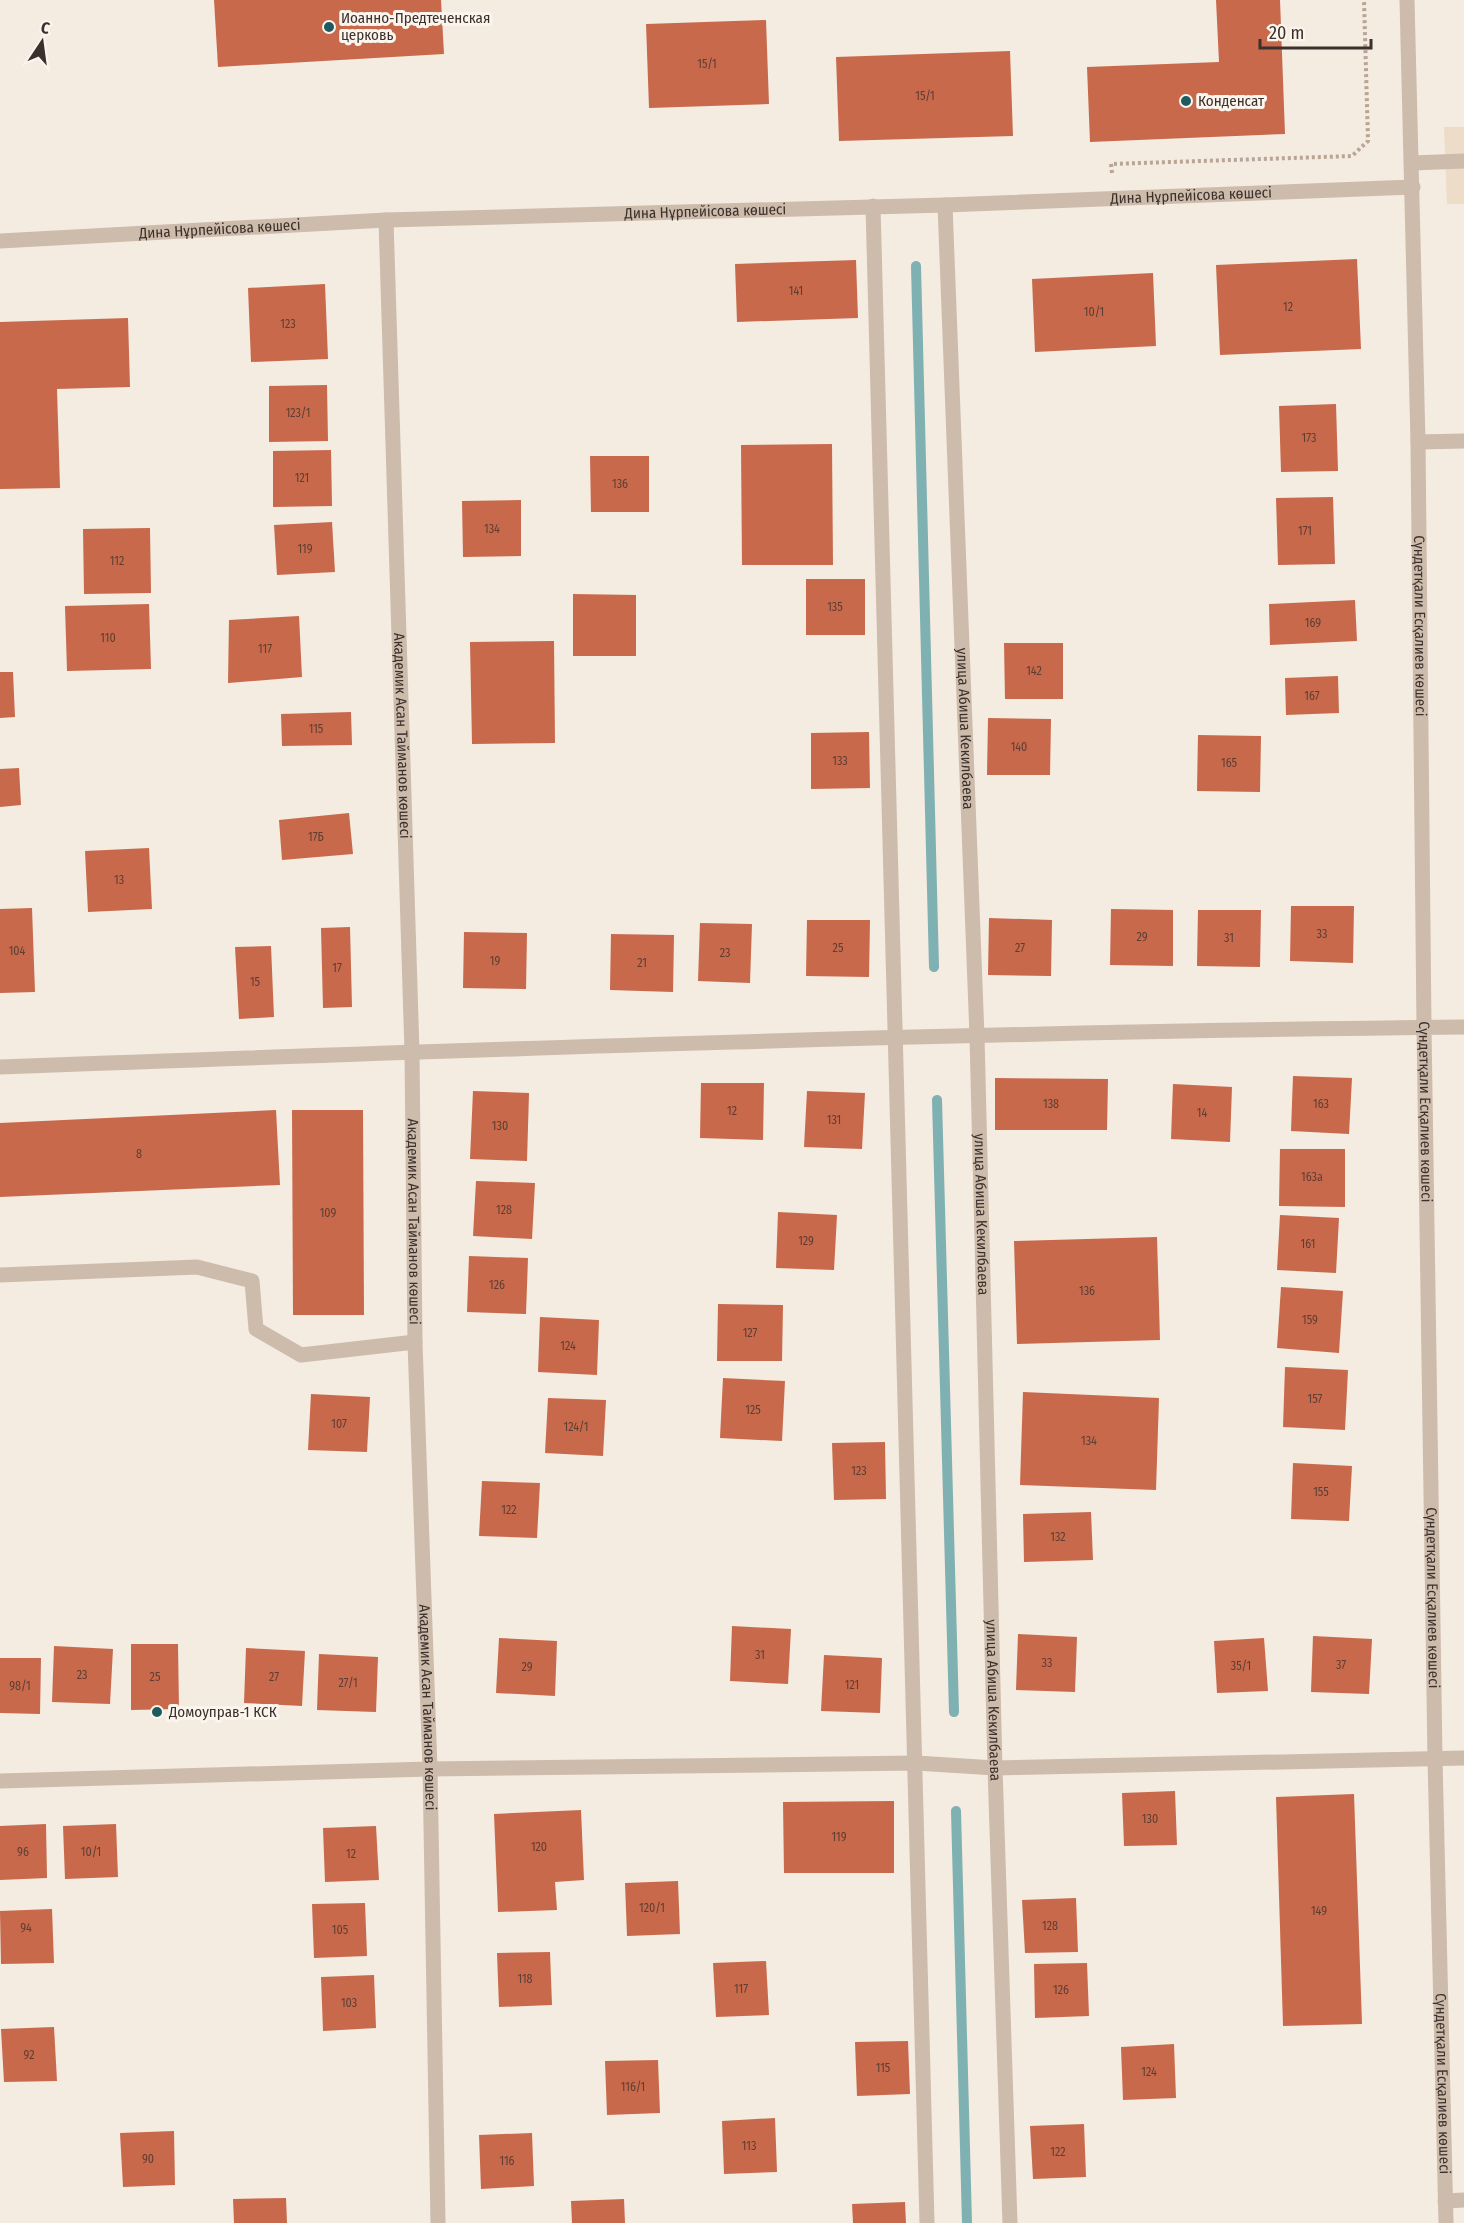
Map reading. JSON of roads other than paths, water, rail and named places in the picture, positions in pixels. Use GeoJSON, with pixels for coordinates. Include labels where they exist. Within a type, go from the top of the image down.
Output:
{"type":"FeatureCollection","features":[{"type":"Feature","properties":{"kind":"street","name":"Сүндетқали Есқалиев көшесі"},"geometry":{"type":"LineString","coordinates":[[1407,0],[1418,442],[1435,1758],[1446,2223]]}},
{"type":"Feature","properties":{"kind":"street"},"geometry":{"type":"LineString","coordinates":[[1412,163],[1464,161]]}},
{"type":"Feature","properties":{"kind":"street","name":"Дина Нұрпейісова көшесі"},"geometry":{"type":"LineString","coordinates":[[0,241],[386,220],[945,205],[1413,187]]}},
{"type":"Feature","properties":{"kind":"street","name":"улица Абиша Кекилбаева"},"geometry":{"type":"LineString","coordinates":[[945,205],[977,1036],[995,1768],[1010,2223]]}},
{"type":"Feature","properties":{"kind":"street"},"geometry":{"type":"LineString","coordinates":[[873,206],[927,2223]]}},
{"type":"Feature","properties":{"kind":"street","name":"Академик Асан Тайманов көшесі"},"geometry":{"type":"LineString","coordinates":[[386,220],[412,1052],[415,1342],[430,1769],[438,2223]]}},
{"type":"Feature","properties":{"kind":"street"},"geometry":{"type":"LineString","coordinates":[[1418,442],[1464,441]]}},
{"type":"Feature","properties":{"kind":"street"},"geometry":{"type":"LineString","coordinates":[[0,1067],[894,1037],[1464,1027]]}},
{"type":"Feature","properties":{"kind":"street"},"geometry":{"type":"LineString","coordinates":[[0,1275],[197,1267],[252,1281],[256,1329],[301,1354],[415,1342]]}},
{"type":"Feature","properties":{"kind":"street"},"geometry":{"type":"LineString","coordinates":[[0,1781],[430,1769],[916,1763],[995,1768],[1464,1758]]}},
{"type":"Feature","properties":{"kind":"street"},"geometry":{"type":"LineString","coordinates":[[1445,2201],[1464,2200]]}},
{"type":"Feature","properties":{"kind":"waterway"},"geometry":{"type":"LineString","coordinates":[[916,266],[934,967]]}},
{"type":"Feature","properties":{"kind":"waterway"},"geometry":{"type":"LineString","coordinates":[[937,1100],[954,1712]]}},
{"type":"Feature","properties":{"kind":"waterway"},"geometry":{"type":"LineString","coordinates":[[956,1811],[967,2223]]}},
{"type":"Feature","properties":{"kind":"place","name":"Иоанно-Предтеченская церковь"},"geometry":{"type":"Point","coordinates":[329,27]}},
{"type":"Feature","properties":{"kind":"place","name":"Конденсат"},"geometry":{"type":"Point","coordinates":[1186,101]}},
{"type":"Feature","properties":{"kind":"place","name":"Домоуправ-1 КСК"},"geometry":{"type":"Point","coordinates":[157,1712]}}]}
